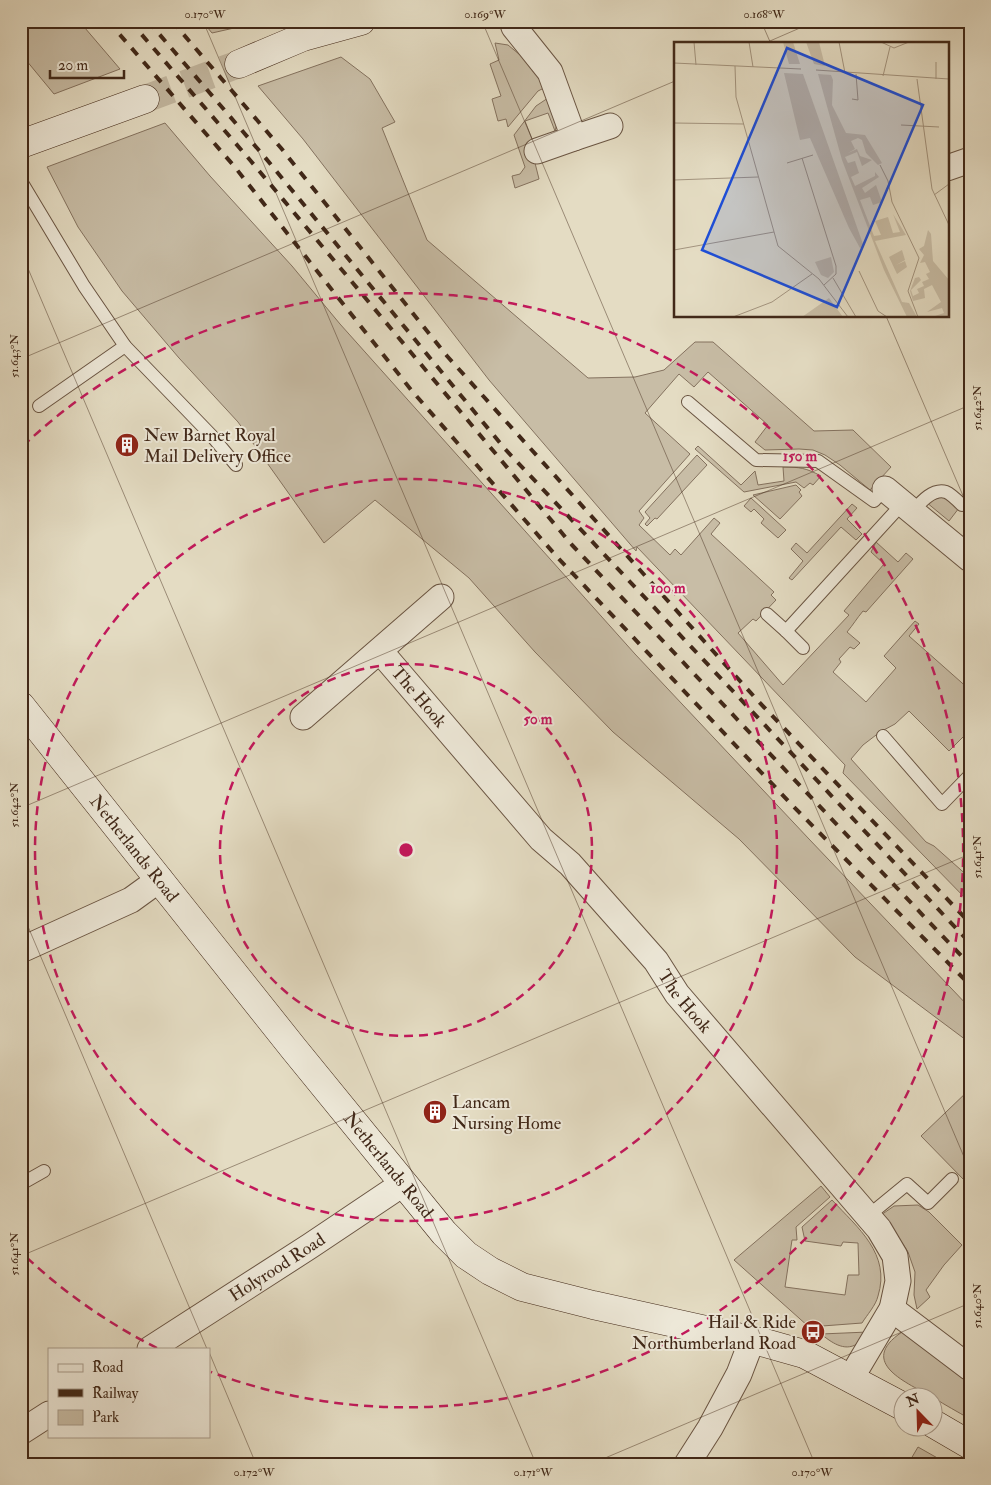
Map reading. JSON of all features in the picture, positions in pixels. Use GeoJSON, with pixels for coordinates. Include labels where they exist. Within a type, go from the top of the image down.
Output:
{"type":"FeatureCollection","features":[{"type":"Feature","properties":{"kind":"street"},"geometry":{"type":"LineString","coordinates":[[239,64],[303,37],[361,21]]}},
{"type":"Feature","properties":{"kind":"street"},"geometry":{"type":"LineString","coordinates":[[512,21],[514,27],[550,72],[574,138]]}},
{"type":"Feature","properties":{"kind":"street"},"geometry":{"type":"LineString","coordinates":[[21,144],[145,99]]}},
{"type":"Feature","properties":{"kind":"street"},"geometry":{"type":"LineString","coordinates":[[537,151],[610,126]]}},
{"type":"Feature","properties":{"kind":"street"},"geometry":{"type":"LineString","coordinates":[[948,168],[970,160]]}},
{"type":"Feature","properties":{"kind":"street"},"geometry":{"type":"LineString","coordinates":[[900,501],[970,559]]}},
{"type":"Feature","properties":{"kind":"street","name":"The Hook"},"geometry":{"type":"LineString","coordinates":[[303,717],[441,598]]}},
{"type":"Feature","properties":{"kind":"street","name":"The Hook"},"geometry":{"type":"LineString","coordinates":[[380,651],[542,840],[570,864],[656,961],[677,994],[879,1229],[895,1256],[898,1281],[892,1309],[851,1378]]}},
{"type":"Feature","properties":{"kind":"street","name":"Netherlands Road"},"geometry":{"type":"LineString","coordinates":[[21,706],[288,1041],[444,1233],[466,1255],[490,1271],[522,1287],[593,1305],[752,1340],[804,1354],[894,1402]]}},
{"type":"Feature","properties":{"kind":"street"},"geometry":{"type":"LineString","coordinates":[[21,950],[131,900],[160,879]]}},
{"type":"Feature","properties":{"kind":"street","name":"Holyrood Road"},"geometry":{"type":"LineString","coordinates":[[152,1348],[404,1183]]}},
{"type":"Feature","properties":{"kind":"street"},"geometry":{"type":"LineString","coordinates":[[892,1309],[970,1368]]}},
{"type":"Feature","properties":{"kind":"street"},"geometry":{"type":"LineString","coordinates":[[687,1464],[710,1428],[739,1374],[752,1340]]}},
{"type":"Feature","properties":{"kind":"street"},"geometry":{"type":"LineString","coordinates":[[21,1432],[48,1415]]}},
{"type":"Feature","properties":{"kind":"street"},"geometry":{"type":"LineString","coordinates":[[944,1430],[970,1445]]}},
{"type":"Feature","properties":{"kind":"lane"},"geometry":{"type":"LineString","coordinates":[[21,181],[84,286],[125,346],[211,435],[236,465]]}},
{"type":"Feature","properties":{"kind":"lane"},"geometry":{"type":"LineString","coordinates":[[39,406],[125,346]]}},
{"type":"Feature","properties":{"kind":"lane"},"geometry":{"type":"LineString","coordinates":[[688,402],[756,460],[818,460],[874,501],[924,499],[934,493],[946,492],[962,505]]}},
{"type":"Feature","properties":{"kind":"lane"},"geometry":{"type":"LineString","coordinates":[[786,631],[900,501]]}},
{"type":"Feature","properties":{"kind":"lane"},"geometry":{"type":"LineString","coordinates":[[767,614],[803,648]]}},
{"type":"Feature","properties":{"kind":"lane"},"geometry":{"type":"LineString","coordinates":[[883,736],[942,804],[970,776]]}},
{"type":"Feature","properties":{"kind":"lane"},"geometry":{"type":"LineString","coordinates":[[21,1184],[44,1171]]}},
{"type":"Feature","properties":{"kind":"lane"},"geometry":{"type":"LineString","coordinates":[[868,1216],[906,1184],[928,1203],[952,1179]]}},
{"type":"Feature","properties":{"kind":"green space"},"geometry":{"type":"Polygon","coordinates":[[[21,21],[79,21],[120,69],[54,94],[21,54],[21,21]]]}},
{"type":"Feature","properties":{"kind":"green space"},"geometry":{"type":"Polygon","coordinates":[[[202,21],[265,21],[212,33],[202,21]]]}},
{"type":"Feature","properties":{"kind":"green space"},"geometry":{"type":"Polygon","coordinates":[[[495,43],[508,45],[543,74],[546,87],[538,91],[508,127],[506,119],[498,121],[492,99],[501,96],[490,64],[499,60],[495,43]]]}},
{"type":"Feature","properties":{"kind":"green space"},"geometry":{"type":"Polygon","coordinates":[[[341,57],[370,79],[395,122],[382,128],[427,240],[588,378],[635,377],[664,370],[695,342],[713,342],[814,431],[853,430],[891,467],[870,490],[840,465],[813,450],[765,450],[755,442],[768,425],[708,372],[694,387],[679,374],[645,413],[690,454],[639,511],[644,518],[639,525],[670,555],[675,549],[681,555],[714,518],[720,523],[711,534],[774,592],[771,595],[776,600],[756,621],[753,619],[738,633],[783,685],[849,615],[844,611],[884,564],[871,552],[876,542],[898,562],[906,553],[913,559],[866,612],[863,611],[847,632],[860,643],[854,649],[850,647],[839,659],[841,662],[833,672],[866,702],[896,668],[884,656],[915,621],[919,624],[909,636],[970,690],[970,730],[949,751],[909,711],[895,724],[880,732],[863,745],[851,759],[926,842],[934,846],[970,878],[970,903],[843,773],[845,765],[637,547],[636,551],[489,380],[303,139],[258,86],[341,57]]]}},
{"type":"Feature","properties":{"kind":"green space"},"geometry":{"type":"Polygon","coordinates":[[[548,98],[557,124],[555,131],[548,113],[525,121],[532,139],[528,144],[539,179],[515,188],[512,176],[520,174],[525,167],[514,135],[536,106],[548,98]]]}},
{"type":"Feature","properties":{"kind":"green space"},"geometry":{"type":"Polygon","coordinates":[[[165,123],[210,176],[292,266],[340,324],[635,654],[970,1008],[970,1043],[855,957],[739,839],[613,732],[535,652],[469,578],[375,500],[324,543],[238,422],[179,358],[122,291],[78,227],[47,167],[165,123]]]}},
{"type":"Feature","properties":{"kind":"green space"},"geometry":{"type":"Polygon","coordinates":[[[698,446],[741,485],[755,471],[758,485],[784,481],[783,467],[803,468],[821,476],[813,485],[810,483],[804,488],[796,482],[744,492],[695,449],[698,446]]]}},
{"type":"Feature","properties":{"kind":"green space"},"geometry":{"type":"Polygon","coordinates":[[[697,455],[707,465],[657,519],[655,518],[647,526],[645,524],[650,518],[645,512],[697,455]]]}},
{"type":"Feature","properties":{"kind":"green space"},"geometry":{"type":"Polygon","coordinates":[[[796,485],[801,490],[799,492],[802,496],[780,519],[753,495],[796,485]]]}},
{"type":"Feature","properties":{"kind":"green space"},"geometry":{"type":"Polygon","coordinates":[[[944,496],[959,508],[949,521],[926,502],[944,496]]]}},
{"type":"Feature","properties":{"kind":"green space"},"geometry":{"type":"Polygon","coordinates":[[[751,498],[786,530],[778,538],[761,523],[764,519],[754,509],[751,512],[744,506],[751,498]]]}},
{"type":"Feature","properties":{"kind":"green space"},"geometry":{"type":"Polygon","coordinates":[[[852,504],[857,508],[847,519],[862,534],[856,540],[841,527],[792,580],[789,578],[803,561],[791,549],[796,543],[807,553],[852,504]]]}},
{"type":"Feature","properties":{"kind":"green space"},"geometry":{"type":"Polygon","coordinates":[[[970,1089],[970,1175],[964,1180],[921,1136],[970,1089]]]}},
{"type":"Feature","properties":{"kind":"green space"},"geometry":{"type":"Polygon","coordinates":[[[821,1186],[830,1197],[796,1227],[797,1240],[792,1240],[785,1287],[845,1295],[848,1275],[859,1275],[858,1243],[843,1242],[841,1246],[805,1241],[802,1227],[832,1200],[870,1243],[880,1267],[881,1281],[877,1299],[862,1323],[809,1327],[734,1260],[821,1186]]]}},
{"type":"Feature","properties":{"kind":"green space"},"geometry":{"type":"Polygon","coordinates":[[[918,1205],[929,1212],[962,1245],[944,1265],[926,1290],[930,1297],[917,1309],[914,1295],[915,1272],[908,1252],[889,1223],[881,1215],[894,1206],[918,1205]]]}},
{"type":"Feature","properties":{"kind":"green space"},"geometry":{"type":"Polygon","coordinates":[[[868,1332],[858,1343],[847,1347],[833,1343],[821,1334],[868,1332]]]}},
{"type":"Feature","properties":{"kind":"green space"},"geometry":{"type":"Polygon","coordinates":[[[902,1332],[913,1335],[970,1379],[970,1419],[944,1404],[944,1388],[916,1388],[891,1371],[885,1363],[884,1353],[889,1343],[902,1332]]]}},
{"type":"Feature","properties":{"kind":"green space"},"geometry":{"type":"Polygon","coordinates":[[[918,1447],[948,1464],[908,1464],[918,1447]]]}},
{"type":"Feature","properties":{"kind":"tunnel"},"geometry":{"type":"LineString","coordinates":[[145,99],[239,64]]}},
{"type":"Feature","properties":{"kind":"railway"},"geometry":{"type":"LineString","coordinates":[[108,21],[234,166],[412,391],[558,558],[794,807],[970,985]]}},
{"type":"Feature","properties":{"kind":"railway"},"geometry":{"type":"LineString","coordinates":[[130,21],[250,160],[572,545],[970,965]]}},
{"type":"Feature","properties":{"kind":"railway"},"geometry":{"type":"LineString","coordinates":[[148,21],[263,155],[505,449],[970,943]]}},
{"type":"Feature","properties":{"kind":"railway"},"geometry":{"type":"LineString","coordinates":[[172,21],[281,148],[447,356],[759,702],[970,923]]}},
{"type":"Feature","properties":{"kind":"place","name":"New Barnet Royal Mail Delivery Office"},"geometry":{"type":"Point","coordinates":[127,445]}},
{"type":"Feature","properties":{"kind":"place","name":"Lancam Nursing Home"},"geometry":{"type":"Point","coordinates":[435,1112]}},
{"type":"Feature","properties":{"kind":"place","name":"Hail & Ride Northumberland Road"},"geometry":{"type":"Point","coordinates":[813,1332]}}]}
